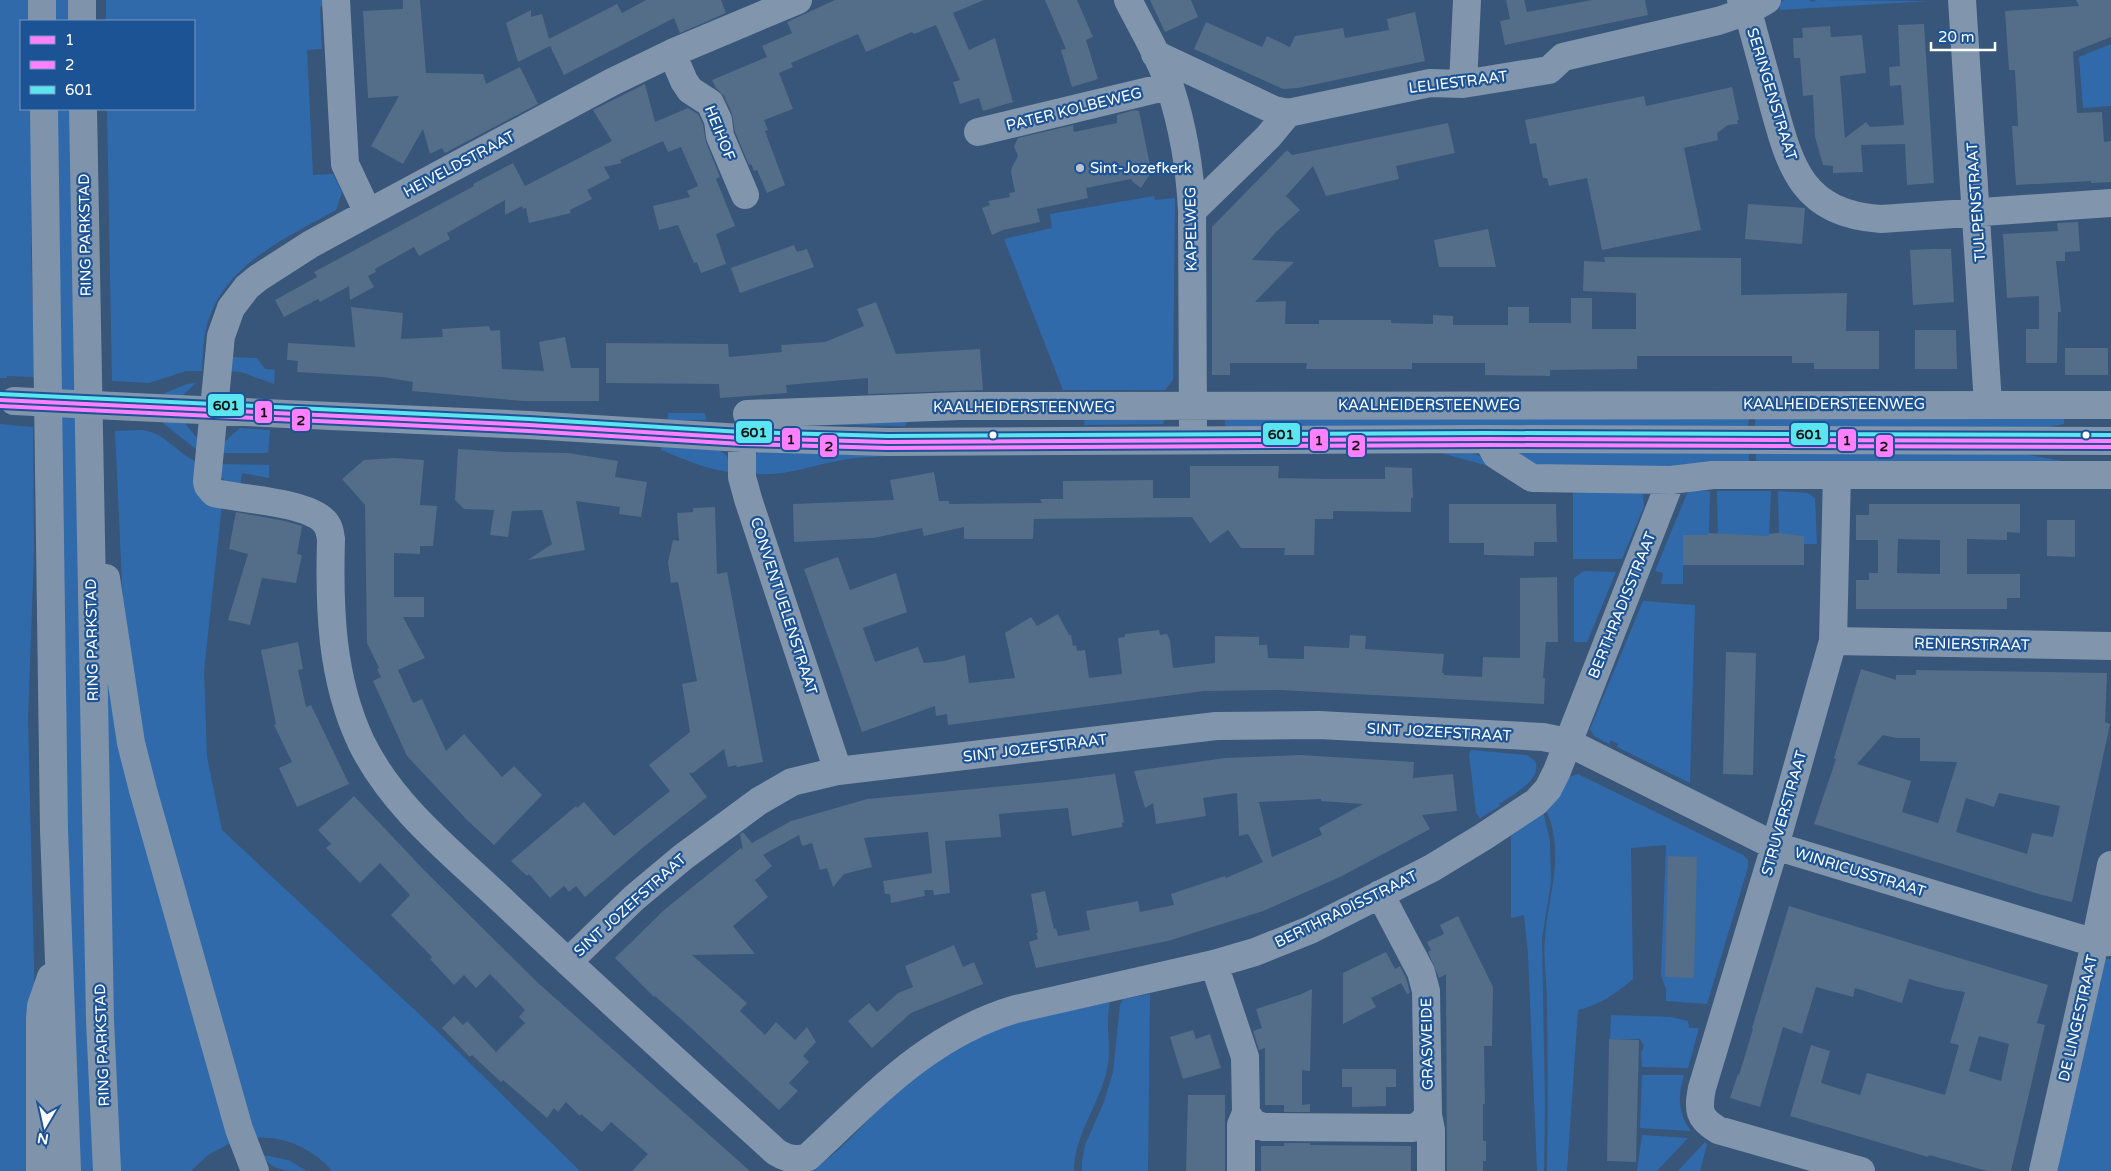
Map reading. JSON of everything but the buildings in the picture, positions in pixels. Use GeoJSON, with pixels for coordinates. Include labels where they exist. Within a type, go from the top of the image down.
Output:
{"type":"FeatureCollection","features":[{"type":"Feature","properties":{"kind":"highway"},"geometry":{"type":"LineString","coordinates":[[42,0],[42,20]]}},
{"type":"Feature","properties":{"kind":"highway"},"geometry":{"type":"LineString","coordinates":[[82,0],[82,20]]}},
{"type":"Feature","properties":{"kind":"highway"},"geometry":{"type":"LineString","coordinates":[[44,110],[54,830],[67,1171]]}},
{"type":"Feature","properties":{"kind":"highway","name":"RING PARKSTAD"},"geometry":{"type":"LineString","coordinates":[[83,110],[88,460],[100,1020],[107,1171]]}},
{"type":"Feature","properties":{"kind":"highway"},"geometry":{"type":"LineString","coordinates":[[88,460],[120,676],[132,743],[178,918],[239,1128],[256,1171]]}},
{"type":"Feature","properties":{"kind":"highway"},"geometry":{"type":"LineString","coordinates":[[40,1171],[41,1012],[45,992],[58,957]]}},
{"type":"Feature","properties":{"kind":"street"},"geometry":{"type":"LineString","coordinates":[[336,0],[345,164],[368,212]]}},
{"type":"Feature","properties":{"kind":"street","name":"HEIVELDSTRAAT"},"geometry":{"type":"LineString","coordinates":[[568,962],[405,807],[380,775],[361,741],[347,707],[340,681],[332,627],[331,539],[327,524],[317,515],[303,510],[269,502],[218,494],[210,489],[207,481],[220,336],[228,314],[236,301],[258,278],[311,244],[612,82],[672,53],[798,0]]}},
{"type":"Feature","properties":{"kind":"street","name":"KAPELWEG"},"geometry":{"type":"LineString","coordinates":[[1128,0],[1169,86],[1181,131],[1190,180],[1192,211],[1193,440]]}},
{"type":"Feature","properties":{"kind":"street"},"geometry":{"type":"LineString","coordinates":[[1463,84],[1467,0]]}},
{"type":"Feature","properties":{"kind":"street","name":"TULPENSTRAAT"},"geometry":{"type":"LineString","coordinates":[[1962,0],[1988,404]]}},
{"type":"Feature","properties":{"kind":"street","name":"LELIESTRAAT"},"geometry":{"type":"LineString","coordinates":[[1155,54],[1274,110],[1288,113],[1430,83],[1463,84],[1549,70],[1562,57],[1718,21],[1752,4]]}},
{"type":"Feature","properties":{"kind":"street","name":"SERINGENSTRAAT"},"geometry":{"type":"LineString","coordinates":[[1752,4],[1787,153],[1802,182],[1818,198],[1848,214],[1862,218],[1881,219],[2111,203]]}},
{"type":"Feature","properties":{"kind":"street","name":"HEIHOF"},"geometry":{"type":"LineString","coordinates":[[672,53],[690,90],[710,103],[718,120],[720,136],[745,195]]}},
{"type":"Feature","properties":{"kind":"street","name":"PATER KOLBEWEG"},"geometry":{"type":"LineString","coordinates":[[978,132],[1169,86]]}},
{"type":"Feature","properties":{"kind":"street"},"geometry":{"type":"LineString","coordinates":[[1192,211],[1268,137],[1288,113]]}},
{"type":"Feature","properties":{"kind":"street","name":"KAALHEIDERSTEENWEG"},"geometry":{"type":"LineString","coordinates":[[7,401],[214,411],[744,426],[888,442],[1487,439],[2111,441]]}},
{"type":"Feature","properties":{"kind":"street","name":"KAALHEIDERSTEENWEG"},"geometry":{"type":"LineString","coordinates":[[744,426],[960,406],[2111,405]]}},
{"type":"Feature","properties":{"kind":"street","name":"CONVENTUELENSTRAAT"},"geometry":{"type":"LineString","coordinates":[[744,426],[742,477],[838,772]]}},
{"type":"Feature","properties":{"kind":"street"},"geometry":{"type":"LineString","coordinates":[[1487,439],[1496,455],[1532,478],[1671,480],[1713,475],[2111,475]]}},
{"type":"Feature","properties":{"kind":"street","name":"STRUVERSTRAAT"},"geometry":{"type":"LineString","coordinates":[[1837,475],[1834,641],[1702,1088],[1700,1110],[1704,1131],[1718,1130],[1861,1171]]}},
{"type":"Feature","properties":{"kind":"street","name":"BERTHRADISSTRAAT"},"geometry":{"type":"LineString","coordinates":[[568,962],[776,1152],[783,1157],[797,1159],[808,1157],[908,1064],[964,1028],[979,1021],[1040,1004],[1214,964],[1256,952],[1310,930],[1432,868],[1483,838],[1536,802],[1548,789],[1568,742],[1671,480]]}},
{"type":"Feature","properties":{"kind":"street","name":"RENIERSTRAAT"},"geometry":{"type":"LineString","coordinates":[[1834,641],[2111,646]]}},
{"type":"Feature","properties":{"kind":"street","name":"SINT JOZEFSTRAAT"},"geometry":{"type":"LineString","coordinates":[[568,962],[634,898],[683,857],[759,801],[792,782],[838,772],[1216,726],[1319,725],[1544,737],[1568,742]]}},
{"type":"Feature","properties":{"kind":"street","name":"WINRICUSSTRAAT"},"geometry":{"type":"LineString","coordinates":[[1568,742],[1775,846],[2103,943]]}},
{"type":"Feature","properties":{"kind":"street","name":"DE LINGESTRAAT"},"geometry":{"type":"LineString","coordinates":[[2042,1171],[2103,943],[2111,865]]}},
{"type":"Feature","properties":{"kind":"street","name":"GRASWEIDE"},"geometry":{"type":"LineString","coordinates":[[1380,894],[1421,972],[1426,991],[1431,1171]]}},
{"type":"Feature","properties":{"kind":"street"},"geometry":{"type":"LineString","coordinates":[[1214,964],[1245,1057],[1246,1113],[1241,1125],[1241,1171]]}},
{"type":"Feature","properties":{"kind":"street"},"geometry":{"type":"LineString","coordinates":[[1246,1113],[1254,1124],[1264,1127],[1413,1128],[1421,1124],[1428,1115]]}},
{"type":"Feature","properties":{"kind":"shaded area"},"geometry":{"type":"Polygon","coordinates":[[[0,0],[31,0],[31,20],[20,20],[20,110],[32,110],[31,251],[35,377],[7,376],[7,378],[0,378],[0,0]]]}},
{"type":"Feature","properties":{"kind":"shaded area"},"geometry":{"type":"Polygon","coordinates":[[[54,0],[71,0],[71,20],[54,20],[54,0]]]}},
{"type":"Feature","properties":{"kind":"shaded area"},"geometry":{"type":"Polygon","coordinates":[[[106,0],[326,0],[325,5],[320,7],[322,49],[307,50],[313,175],[333,174],[342,192],[336,210],[296,232],[257,257],[240,271],[225,288],[214,307],[206,329],[202,371],[186,371],[149,383],[112,381],[107,110],[195,110],[195,20],[106,20],[106,0]]]}},
{"type":"Feature","properties":{"kind":"shaded area"},"geometry":{"type":"Polygon","coordinates":[[[1784,0],[1809,0],[1812,2],[1816,0],[1930,1],[1780,10],[1780,3],[1784,0]]]}},
{"type":"Feature","properties":{"kind":"shaded area"},"geometry":{"type":"Polygon","coordinates":[[[2111,44],[2111,106],[2083,108],[2079,57],[2111,44]]]}},
{"type":"Feature","properties":{"kind":"shaded area"},"geometry":{"type":"Polygon","coordinates":[[[55,110],[72,110],[97,1171],[78,1171],[66,915],[55,110]]]}},
{"type":"Feature","properties":{"kind":"shaded area"},"geometry":{"type":"Polygon","coordinates":[[[1154,196],[1155,200],[1175,198],[1173,380],[1165,390],[1063,390],[1004,239],[1052,228],[1050,214],[1154,196]]]}},
{"type":"Feature","properties":{"kind":"shaded area"},"geometry":{"type":"Polygon","coordinates":[[[232,357],[257,358],[265,369],[275,370],[274,384],[241,372],[230,371],[232,357]]]}},
{"type":"Feature","properties":{"kind":"shaded area"},"geometry":{"type":"Polygon","coordinates":[[[196,383],[181,397],[160,395],[187,384],[196,383]]]}},
{"type":"Feature","properties":{"kind":"shaded area"},"geometry":{"type":"Polygon","coordinates":[[[1225,411],[1749,418],[1748,427],[1228,427],[1225,425],[1225,411]]]}},
{"type":"Feature","properties":{"kind":"shaded area"},"geometry":{"type":"Polygon","coordinates":[[[668,413],[703,413],[706,420],[668,420],[668,413]]]}},
{"type":"Feature","properties":{"kind":"shaded area"},"geometry":{"type":"Polygon","coordinates":[[[1085,414],[1166,417],[1163,424],[1084,425],[1085,414]]]}},
{"type":"Feature","properties":{"kind":"shaded area"},"geometry":{"type":"Polygon","coordinates":[[[907,417],[906,426],[785,424],[907,417]]]}},
{"type":"Feature","properties":{"kind":"shaded area"},"geometry":{"type":"Polygon","coordinates":[[[2064,417],[2064,424],[2038,429],[1755,427],[1755,418],[2064,417]]]}},
{"type":"Feature","properties":{"kind":"shaded area"},"geometry":{"type":"Polygon","coordinates":[[[163,421],[185,423],[200,442],[197,450],[163,423],[163,421]]]}},
{"type":"Feature","properties":{"kind":"shaded area"},"geometry":{"type":"Polygon","coordinates":[[[0,424],[33,427],[34,552],[28,719],[35,1005],[28,1171],[0,1171],[0,424]]]}},
{"type":"Feature","properties":{"kind":"shaded area"},"geometry":{"type":"Polygon","coordinates":[[[240,428],[270,430],[268,453],[220,453],[223,443],[240,428]]]}},
{"type":"Feature","properties":{"kind":"shaded area"},"geometry":{"type":"Polygon","coordinates":[[[140,430],[157,434],[184,455],[200,463],[222,504],[204,671],[207,757],[222,830],[435,1029],[580,1171],[332,1171],[315,1155],[296,1144],[274,1139],[251,1138],[142,752],[124,626],[115,431],[140,430]]]}},
{"type":"Feature","properties":{"kind":"shaded area"},"geometry":{"type":"Polygon","coordinates":[[[660,443],[714,446],[727,456],[730,470],[728,472],[719,470],[686,460],[661,450],[660,443]]]}},
{"type":"Feature","properties":{"kind":"shaded area"},"geometry":{"type":"Polygon","coordinates":[[[760,449],[888,453],[888,456],[843,460],[784,473],[752,473],[754,458],[760,449]]]}},
{"type":"Feature","properties":{"kind":"shaded area"},"geometry":{"type":"Polygon","coordinates":[[[1441,451],[1471,453],[1483,457],[1496,468],[1441,453],[1441,451]]]}},
{"type":"Feature","properties":{"kind":"shaded area"},"geometry":{"type":"Polygon","coordinates":[[[1518,452],[1749,453],[1749,466],[1534,466],[1518,452]]]}},
{"type":"Feature","properties":{"kind":"shaded area"},"geometry":{"type":"Polygon","coordinates":[[[2012,452],[2062,461],[2063,466],[1756,466],[1756,453],[2012,452]]]}},
{"type":"Feature","properties":{"kind":"shaded area"},"geometry":{"type":"Polygon","coordinates":[[[220,464],[269,465],[269,478],[242,473],[240,489],[222,478],[220,464]]]}},
{"type":"Feature","properties":{"kind":"shaded area"},"geometry":{"type":"Polygon","coordinates":[[[1573,491],[1640,492],[1643,495],[1644,506],[1622,559],[1573,559],[1573,491]]]}},
{"type":"Feature","properties":{"kind":"shaded area"},"geometry":{"type":"Polygon","coordinates":[[[1689,491],[1710,491],[1709,533],[1708,535],[1683,535],[1683,584],[1661,584],[1663,573],[1655,571],[1689,491]]]}},
{"type":"Feature","properties":{"kind":"shaded area"},"geometry":{"type":"Polygon","coordinates":[[[1717,491],[1771,491],[1769,536],[1718,535],[1717,491]]]}},
{"type":"Feature","properties":{"kind":"shaded area"},"geometry":{"type":"Polygon","coordinates":[[[1778,491],[1808,493],[1815,498],[1817,544],[1804,544],[1804,536],[1779,536],[1778,491]]]}},
{"type":"Feature","properties":{"kind":"shaded area"},"geometry":{"type":"Polygon","coordinates":[[[1584,571],[1616,572],[1587,642],[1574,642],[1574,578],[1584,571]]]}},
{"type":"Feature","properties":{"kind":"shaded area"},"geometry":{"type":"Polygon","coordinates":[[[1643,601],[1695,605],[1690,783],[1617,747],[1618,744],[1611,740],[1609,744],[1594,736],[1590,729],[1643,601]]]}},
{"type":"Feature","properties":{"kind":"shaded area"},"geometry":{"type":"Polygon","coordinates":[[[104,678],[114,678],[234,1141],[208,1155],[191,1171],[118,1171],[104,678]]]}},
{"type":"Feature","properties":{"kind":"shaded area"},"geometry":{"type":"Polygon","coordinates":[[[1471,750],[1527,755],[1535,761],[1536,768],[1531,781],[1499,804],[1500,806],[1480,818],[1476,813],[1469,754],[1471,750]]]}},
{"type":"Feature","properties":{"kind":"shaded area"},"geometry":{"type":"Polygon","coordinates":[[[1578,774],[1743,855],[1748,860],[1748,867],[1707,1004],[1666,1001],[1666,989],[1661,975],[1666,845],[1631,848],[1633,979],[1607,998],[1578,1010],[1567,1171],[1547,1171],[1548,1045],[1545,946],[1554,874],[1555,843],[1546,810],[1569,777],[1578,774]]]}},
{"type":"Feature","properties":{"kind":"shaded area"},"geometry":{"type":"Polygon","coordinates":[[[1543,811],[1550,841],[1551,883],[1542,938],[1545,1105],[1544,1171],[1537,1171],[1528,954],[1524,915],[1511,918],[1511,836],[1543,811]]]}},
{"type":"Feature","properties":{"kind":"shaded area"},"geometry":{"type":"Polygon","coordinates":[[[2106,959],[2111,959],[2111,1171],[2055,1171],[2099,965],[2106,959]]]}},
{"type":"Feature","properties":{"kind":"shaded area"},"geometry":{"type":"Polygon","coordinates":[[[1150,994],[1148,1171],[1082,1171],[1085,1145],[1104,1102],[1113,1072],[1120,1005],[1123,999],[1150,994]]]}},
{"type":"Feature","properties":{"kind":"shaded area"},"geometry":{"type":"Polygon","coordinates":[[[1110,1002],[1108,1017],[1108,1064],[1105,1078],[1078,1144],[1074,1171],[810,1171],[844,1144],[909,1081],[951,1051],[982,1035],[1026,1020],[1110,1002]]]}},
{"type":"Feature","properties":{"kind":"shaded area"},"geometry":{"type":"Polygon","coordinates":[[[1611,1015],[1671,1017],[1688,1021],[1689,1028],[1699,1028],[1688,1068],[1642,1067],[1641,1053],[1644,1046],[1640,1039],[1610,1039],[1611,1015]]]}},
{"type":"Feature","properties":{"kind":"shaded area"},"geometry":{"type":"Polygon","coordinates":[[[1642,1075],[1684,1075],[1680,1104],[1683,1117],[1691,1131],[1640,1128],[1642,1075]]]}},
{"type":"Feature","properties":{"kind":"shaded area"},"geometry":{"type":"Polygon","coordinates":[[[1642,1135],[1688,1138],[1657,1171],[1637,1171],[1642,1135]]]}},
{"type":"Feature","properties":{"kind":"shaded area"},"geometry":{"type":"Polygon","coordinates":[[[1705,1142],[1707,1144],[1700,1171],[1678,1171],[1705,1142]]]}},
{"type":"Feature","properties":{"kind":"shaded area"},"geometry":{"type":"Polygon","coordinates":[[[263,1155],[288,1160],[307,1171],[286,1170],[275,1167],[263,1155]]]}},
{"type":"Feature","properties":{"kind":"transit line","name":"601"},"geometry":{"type":"LineString","coordinates":[[0,394],[529,419],[742,432],[888,436],[1487,433],[2111,435]]}},
{"type":"Feature","properties":{"kind":"transit line","name":"1"},"geometry":{"type":"LineString","coordinates":[[0,400],[529,425],[742,438],[888,442],[1487,439],[2111,441]]}},
{"type":"Feature","properties":{"kind":"transit line","name":"2"},"geometry":{"type":"LineString","coordinates":[[0,406],[529,431],[742,444],[888,448],[1487,445],[2111,447]]}},
{"type":"Feature","properties":{"kind":"place","name":"Sint-Jozefkerk"},"geometry":{"type":"Point","coordinates":[1080,168]}}]}
